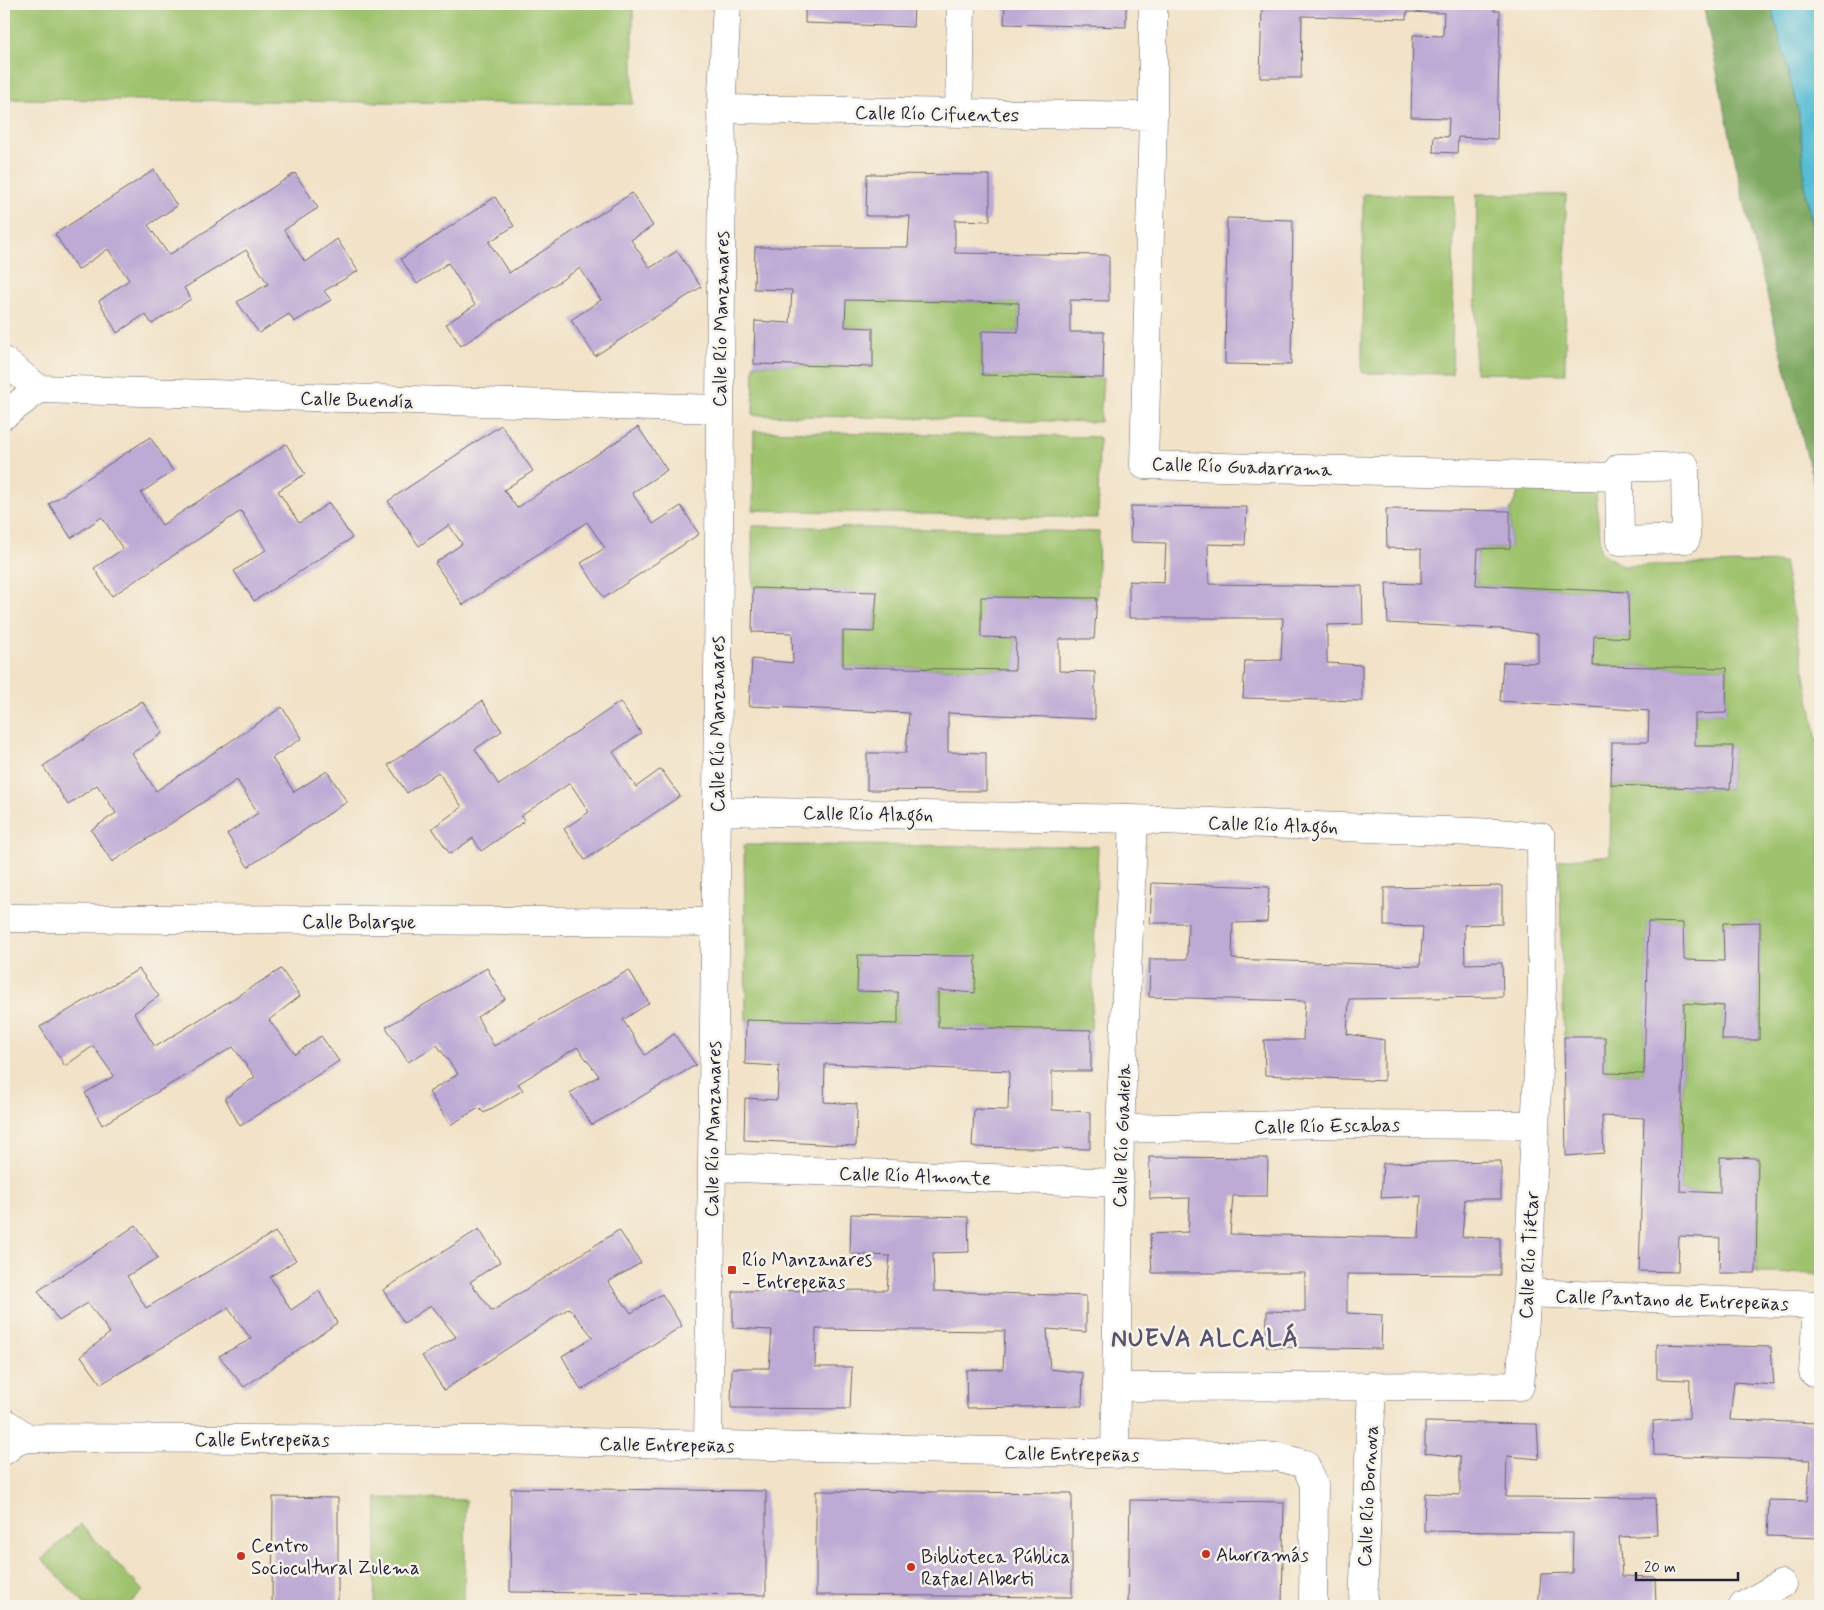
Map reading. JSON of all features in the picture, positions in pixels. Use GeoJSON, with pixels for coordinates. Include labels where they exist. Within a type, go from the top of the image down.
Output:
{"type":"FeatureCollection","features":[{"type":"Feature","properties":{"kind":"street","name":"Calle Río Manzanares"},"geometry":{"type":"LineString","coordinates":[[708,1444],[717,811],[722,150],[720,109],[727,4]]}},
{"type":"Feature","properties":{"kind":"street"},"geometry":{"type":"LineString","coordinates":[[959,113],[961,4]]}},
{"type":"Feature","properties":{"kind":"street","name":"Calle Río Guadarrama"},"geometry":{"type":"LineString","coordinates":[[1153,4],[1144,465],[1619,477]]}},
{"type":"Feature","properties":{"kind":"street","name":"Calle Río Cifuentes"},"geometry":{"type":"LineString","coordinates":[[720,109],[1152,116]]}},
{"type":"Feature","properties":{"kind":"street"},"geometry":{"type":"LineString","coordinates":[[4,362],[39,389],[4,415]]}},
{"type":"Feature","properties":{"kind":"street","name":"Calle Buendía"},"geometry":{"type":"LineString","coordinates":[[39,389],[719,409]]}},
{"type":"Feature","properties":{"kind":"street","name":"Calle Río Alagón"},"geometry":{"type":"LineString","coordinates":[[717,811],[1134,819],[1488,832],[1541,837],[1542,988],[1535,1125]]}},
{"type":"Feature","properties":{"kind":"street","name":"Calle Río Guadiela"},"geometry":{"type":"LineString","coordinates":[[1115,1454],[1120,1129],[1134,819]]}},
{"type":"Feature","properties":{"kind":"street","name":"Calle Bolarque"},"geometry":{"type":"LineString","coordinates":[[4,918],[715,922]]}},
{"type":"Feature","properties":{"kind":"street","name":"Calle Río Escabas"},"geometry":{"type":"LineString","coordinates":[[1120,1129],[1326,1124],[1535,1125]]}},
{"type":"Feature","properties":{"kind":"street","name":"Calle Río Tiétar"},"geometry":{"type":"LineString","coordinates":[[1372,1386],[1520,1386],[1527,1292],[1535,1125]]}},
{"type":"Feature","properties":{"kind":"street","name":"Calle Río Almonte"},"geometry":{"type":"LineString","coordinates":[[712,1167],[1119,1183]]}},
{"type":"Feature","properties":{"kind":"street","name":"Calle Pantano de Entrepeñas"},"geometry":{"type":"LineString","coordinates":[[1527,1292],[1819,1305],[1813,1372],[1820,1373]]}},
{"type":"Feature","properties":{"kind":"street"},"geometry":{"type":"LineString","coordinates":[[1116,1387],[1372,1386]]}},
{"type":"Feature","properties":{"kind":"street","name":"Calle Río Bornova"},"geometry":{"type":"LineString","coordinates":[[1363,1606],[1372,1386]]}},
{"type":"Feature","properties":{"kind":"street"},"geometry":{"type":"LineString","coordinates":[[4,1422],[28,1438]]}},
{"type":"Feature","properties":{"kind":"street","name":"Calle Entrepeñas"},"geometry":{"type":"LineString","coordinates":[[4,1451],[17,1441],[28,1438],[483,1440],[1278,1457],[1305,1464],[1314,1484],[1313,1606]]}},
{"type":"Feature","properties":{"kind":"street"},"geometry":{"type":"LineString","coordinates":[[1743,1606],[1782,1584]]}},
{"type":"Feature","properties":{"kind":"green space"},"geometry":{"type":"Polygon","coordinates":[[[4,4],[633,4],[633,104],[4,99],[4,4]]]}},
{"type":"Feature","properties":{"kind":"green space"},"geometry":{"type":"Polygon","coordinates":[[[1703,4],[1771,4],[1799,113],[1806,196],[1820,271],[1820,509],[1742,193],[1703,4]]]}},
{"type":"Feature","properties":{"kind":"green space"},"geometry":{"type":"Polygon","coordinates":[[[1363,194],[1454,195],[1452,374],[1362,373],[1363,194]]]}},
{"type":"Feature","properties":{"kind":"green space"},"geometry":{"type":"Polygon","coordinates":[[[1477,194],[1566,195],[1565,374],[1475,373],[1477,194]]]}},
{"type":"Feature","properties":{"kind":"green space"},"geometry":{"type":"Polygon","coordinates":[[[846,300],[1019,303],[1018,332],[982,332],[982,375],[1103,378],[1100,422],[753,415],[754,364],[873,367],[873,328],[845,327],[846,300]]]}},
{"type":"Feature","properties":{"kind":"green space"},"geometry":{"type":"Polygon","coordinates":[[[754,431],[1099,437],[1098,518],[753,510],[754,431]]]}},
{"type":"Feature","properties":{"kind":"green space"},"geometry":{"type":"Polygon","coordinates":[[[1526,475],[1595,477],[1600,551],[1622,566],[1784,562],[1820,757],[1820,1274],[1756,1273],[1758,1158],[1721,1157],[1720,1193],[1680,1191],[1684,1003],[1724,1006],[1722,1040],[1759,1040],[1760,922],[1723,923],[1724,961],[1684,960],[1683,923],[1648,922],[1644,1074],[1605,1073],[1605,1037],[1564,1037],[1559,860],[1610,855],[1611,785],[1730,789],[1733,746],[1695,746],[1695,714],[1726,713],[1727,668],[1593,666],[1594,636],[1629,638],[1628,592],[1476,585],[1478,549],[1510,548],[1510,511],[1526,475]]]}},
{"type":"Feature","properties":{"kind":"green space"},"geometry":{"type":"Polygon","coordinates":[[[752,526],[1099,532],[1097,598],[982,597],[981,637],[1016,638],[1015,670],[843,667],[843,631],[874,632],[877,592],[753,588],[752,526]]]}},
{"type":"Feature","properties":{"kind":"green space"},"geometry":{"type":"Polygon","coordinates":[[[744,845],[1098,846],[1091,1030],[938,1027],[938,990],[974,992],[858,955],[858,991],[898,992],[898,1024],[746,1020],[744,845]]]}},
{"type":"Feature","properties":{"kind":"green space"},"geometry":{"type":"Polygon","coordinates":[[[377,1498],[466,1500],[464,1606],[375,1606],[377,1498]]]}},
{"type":"Feature","properties":{"kind":"green space"},"geometry":{"type":"Polygon","coordinates":[[[80,1524],[143,1591],[127,1606],[86,1606],[42,1559],[80,1524]]]}},
{"type":"Feature","properties":{"kind":"water"},"geometry":{"type":"Polygon","coordinates":[[[1771,4],[1820,4],[1820,271],[1806,196],[1799,114],[1771,4]]]}},
{"type":"Feature","properties":{"kind":"building"},"geometry":{"type":"Polygon","coordinates":[[[805,4],[914,4],[913,27],[805,23],[805,4]]]}},
{"type":"Feature","properties":{"kind":"building"},"geometry":{"type":"Polygon","coordinates":[[[1005,4],[1126,4],[1126,27],[1004,24],[1005,4]]]}},
{"type":"Feature","properties":{"kind":"building"},"geometry":{"type":"Polygon","coordinates":[[[1262,4],[1495,4],[1494,11],[1500,11],[1497,139],[1458,137],[1457,153],[1433,152],[1434,136],[1448,137],[1449,118],[1411,117],[1413,35],[1443,36],[1444,13],[1407,12],[1406,19],[1302,16],[1301,78],[1260,78],[1262,4]]]}},
{"type":"Feature","properties":{"kind":"building"},"geometry":{"type":"Polygon","coordinates":[[[154,170],[177,206],[148,225],[169,255],[295,173],[318,208],[284,230],[305,262],[337,239],[358,271],[324,291],[331,300],[294,322],[289,314],[259,333],[237,302],[268,284],[246,250],[184,288],[191,299],[152,324],[145,314],[117,333],[99,301],[129,280],[108,249],[78,270],[55,234],[154,170]]]}},
{"type":"Feature","properties":{"kind":"building"},"geometry":{"type":"Polygon","coordinates":[[[867,174],[990,175],[990,221],[955,220],[955,253],[1109,255],[1109,301],[1070,300],[1070,332],[1104,332],[1103,378],[982,375],[982,331],[1018,332],[1019,303],[846,300],[845,327],[873,328],[873,367],[754,364],[755,321],[790,323],[792,290],[754,289],[755,247],[908,247],[910,216],[866,216],[867,174]]]}},
{"type":"Feature","properties":{"kind":"building"},"geometry":{"type":"Polygon","coordinates":[[[632,193],[653,226],[631,240],[650,268],[677,251],[701,287],[595,356],[571,320],[601,300],[580,268],[461,346],[446,324],[475,305],[448,263],[417,284],[401,259],[495,197],[514,226],[489,242],[509,273],[632,193]]]}},
{"type":"Feature","properties":{"kind":"building"},"geometry":{"type":"Polygon","coordinates":[[[1227,218],[1293,220],[1291,365],[1225,364],[1227,218]]]}},
{"type":"Feature","properties":{"kind":"building"},"geometry":{"type":"Polygon","coordinates":[[[501,425],[533,471],[504,490],[517,508],[638,427],[667,470],[632,493],[653,524],[681,506],[699,534],[604,598],[581,563],[605,548],[587,522],[463,605],[435,563],[462,544],[449,525],[419,546],[388,501],[501,425]]]}},
{"type":"Feature","properties":{"kind":"building"},"geometry":{"type":"Polygon","coordinates":[[[150,437],[173,471],[141,493],[162,525],[286,444],[305,474],[278,491],[299,523],[329,503],[352,538],[254,601],[234,571],[266,550],[241,511],[112,596],[94,568],[123,549],[102,517],[71,538],[49,504],[150,437]]]}},
{"type":"Feature","properties":{"kind":"building"},"geometry":{"type":"Polygon","coordinates":[[[1131,506],[1247,507],[1245,545],[1208,544],[1209,584],[1362,586],[1363,624],[1327,625],[1327,663],[1362,665],[1362,701],[1243,698],[1245,661],[1281,660],[1283,618],[1129,618],[1129,581],[1164,583],[1166,543],[1130,542],[1131,506]]]}},
{"type":"Feature","properties":{"kind":"building"},"geometry":{"type":"Polygon","coordinates":[[[1386,509],[1510,511],[1510,548],[1478,549],[1476,585],[1628,592],[1629,638],[1594,636],[1593,666],[1727,668],[1726,713],[1695,714],[1695,746],[1733,746],[1730,789],[1611,785],[1612,742],[1648,742],[1649,711],[1500,701],[1503,662],[1538,663],[1538,634],[1501,629],[1388,623],[1386,583],[1421,584],[1421,549],[1387,548],[1386,509]]]}},
{"type":"Feature","properties":{"kind":"building"},"geometry":{"type":"Polygon","coordinates":[[[753,588],[877,592],[874,632],[843,631],[843,667],[1015,670],[1016,638],[981,637],[981,597],[1097,598],[1094,639],[1059,639],[1059,671],[1095,672],[1095,719],[948,713],[948,752],[986,753],[986,791],[867,790],[867,753],[906,753],[909,713],[749,706],[752,659],[793,663],[792,633],[752,632],[753,588]]]}},
{"type":"Feature","properties":{"kind":"building"},"geometry":{"type":"Polygon","coordinates":[[[142,701],[163,733],[132,753],[156,791],[282,707],[302,738],[272,758],[294,792],[327,771],[347,802],[248,867],[227,834],[258,813],[237,780],[112,862],[91,830],[116,813],[97,785],[68,805],[43,766],[142,701]]]}},
{"type":"Feature","properties":{"kind":"building"},"geometry":{"type":"Polygon","coordinates":[[[482,701],[502,731],[475,749],[499,785],[620,702],[641,733],[613,752],[636,787],[661,769],[680,796],[585,860],[564,829],[589,812],[570,783],[521,816],[525,821],[481,851],[473,838],[450,854],[432,828],[462,807],[438,772],[407,793],[388,765],[482,701]]]}},
{"type":"Feature","properties":{"kind":"building"},"geometry":{"type":"Polygon","coordinates":[[[1152,883],[1269,887],[1267,922],[1233,923],[1232,959],[1420,966],[1423,927],[1384,926],[1384,888],[1502,886],[1502,924],[1464,925],[1465,964],[1502,963],[1503,997],[1349,999],[1347,1034],[1384,1040],[1384,1081],[1265,1075],[1264,1040],[1303,1040],[1305,1001],[1149,997],[1150,959],[1187,959],[1188,923],[1150,923],[1152,883]]]}},
{"type":"Feature","properties":{"kind":"building"},"geometry":{"type":"Polygon","coordinates":[[[1648,922],[1683,923],[1684,960],[1724,961],[1723,923],[1760,922],[1759,1040],[1722,1040],[1724,1006],[1684,1003],[1680,1191],[1720,1193],[1720,1157],[1758,1158],[1756,1273],[1719,1273],[1720,1238],[1679,1236],[1678,1272],[1639,1271],[1644,1118],[1602,1116],[1604,1153],[1566,1156],[1564,1037],[1605,1037],[1605,1073],[1644,1074],[1648,922]]]}},
{"type":"Feature","properties":{"kind":"building"},"geometry":{"type":"Polygon","coordinates":[[[858,955],[976,956],[975,993],[938,990],[938,1027],[1091,1030],[1091,1071],[1052,1071],[1052,1110],[1090,1112],[1090,1149],[972,1147],[974,1109],[1008,1110],[1009,1071],[825,1064],[824,1102],[857,1104],[856,1146],[744,1140],[745,1098],[777,1100],[779,1066],[745,1064],[746,1020],[898,1024],[898,992],[857,991],[858,955]]]}},
{"type":"Feature","properties":{"kind":"building"},"geometry":{"type":"Polygon","coordinates":[[[487,968],[505,999],[477,1017],[494,1046],[629,970],[649,1003],[623,1020],[645,1055],[674,1034],[696,1065],[592,1125],[570,1093],[599,1076],[577,1047],[518,1084],[523,1090],[484,1113],[479,1108],[450,1125],[429,1092],[458,1074],[437,1045],[408,1062],[386,1027],[487,968]]]}},
{"type":"Feature","properties":{"kind":"building"},"geometry":{"type":"Polygon","coordinates":[[[139,969],[159,996],[134,1013],[155,1047],[281,969],[300,996],[269,1020],[295,1054],[321,1036],[339,1061],[240,1126],[225,1098],[255,1077],[233,1047],[102,1125],[85,1093],[114,1076],[93,1046],[65,1066],[40,1027],[139,969]]]}},
{"type":"Feature","properties":{"kind":"building"},"geometry":{"type":"Polygon","coordinates":[[[1149,1157],[1268,1158],[1267,1196],[1233,1196],[1230,1234],[1419,1238],[1421,1196],[1381,1198],[1383,1163],[1501,1161],[1501,1199],[1465,1199],[1462,1237],[1500,1238],[1500,1275],[1347,1274],[1347,1313],[1382,1315],[1381,1349],[1266,1347],[1267,1311],[1305,1312],[1305,1273],[1152,1273],[1150,1234],[1188,1232],[1190,1198],[1150,1199],[1149,1157]]]}},
{"type":"Feature","properties":{"kind":"building"},"geometry":{"type":"Polygon","coordinates":[[[851,1214],[968,1217],[969,1252],[933,1253],[934,1291],[1086,1296],[1086,1332],[1047,1329],[1050,1369],[1083,1373],[1082,1406],[967,1408],[966,1370],[1003,1369],[1005,1331],[816,1329],[815,1367],[852,1367],[850,1409],[731,1408],[732,1368],[769,1368],[772,1330],[733,1328],[733,1291],[887,1290],[890,1256],[850,1254],[851,1214]]]}},
{"type":"Feature","properties":{"kind":"building"},"geometry":{"type":"Polygon","coordinates":[[[136,1225],[158,1258],[127,1276],[146,1308],[275,1232],[296,1260],[270,1277],[291,1310],[319,1291],[337,1323],[244,1387],[219,1356],[251,1339],[228,1308],[101,1384],[81,1356],[110,1333],[88,1303],[59,1321],[38,1291],[136,1225]]]}},
{"type":"Feature","properties":{"kind":"building"},"geometry":{"type":"Polygon","coordinates":[[[479,1229],[500,1262],[470,1282],[492,1311],[619,1230],[641,1263],[608,1282],[631,1313],[662,1294],[682,1326],[581,1390],[562,1356],[593,1337],[569,1308],[444,1390],[422,1356],[456,1337],[431,1305],[404,1323],[383,1290],[479,1229]]]}},
{"type":"Feature","properties":{"kind":"building"},"geometry":{"type":"Polygon","coordinates":[[[1657,1344],[1771,1347],[1774,1385],[1734,1382],[1730,1420],[1820,1423],[1820,1538],[1767,1536],[1769,1500],[1807,1501],[1810,1460],[1654,1455],[1653,1421],[1689,1418],[1690,1380],[1657,1379],[1657,1344]]]}},
{"type":"Feature","properties":{"kind":"building"},"geometry":{"type":"Polygon","coordinates":[[[1425,1422],[1537,1424],[1539,1459],[1507,1456],[1506,1497],[1655,1498],[1657,1535],[1619,1537],[1622,1576],[1655,1577],[1656,1606],[1538,1606],[1541,1574],[1572,1573],[1573,1533],[1424,1531],[1425,1493],[1460,1495],[1460,1457],[1425,1453],[1425,1422]]]}},
{"type":"Feature","properties":{"kind":"building"},"geometry":{"type":"Polygon","coordinates":[[[511,1488],[766,1491],[766,1595],[510,1592],[511,1488]]]}},
{"type":"Feature","properties":{"kind":"building"},"geometry":{"type":"Polygon","coordinates":[[[816,1491],[1072,1493],[1072,1597],[816,1595],[816,1491]]]}},
{"type":"Feature","properties":{"kind":"building"},"geometry":{"type":"Polygon","coordinates":[[[273,1497],[338,1498],[338,1606],[272,1606],[273,1497]]]}},
{"type":"Feature","properties":{"kind":"building","name":"Ahorramás"},"geometry":{"type":"Polygon","coordinates":[[[1130,1500],[1284,1502],[1282,1606],[1128,1606],[1130,1500]]]}},
{"type":"Feature","properties":{"kind":"place","name":"Río Manzanares - Entrepeñas"},"geometry":{"type":"Point","coordinates":[732,1270]}},
{"type":"Feature","properties":{"kind":"place","name":"Ahorramás"},"geometry":{"type":"Point","coordinates":[1206,1554]}},
{"type":"Feature","properties":{"kind":"place","name":"Centro Sociocultural Zulema"},"geometry":{"type":"Point","coordinates":[241,1556]}},
{"type":"Feature","properties":{"kind":"place","name":"Biblioteca Pública Rafael Alberti"},"geometry":{"type":"Point","coordinates":[911,1567]}},
{"type":"Feature","properties":{"kind":"district","name":"NUEVA ALCALÁ"},"geometry":{"type":"Point","coordinates":[1205,1338]}}]}
